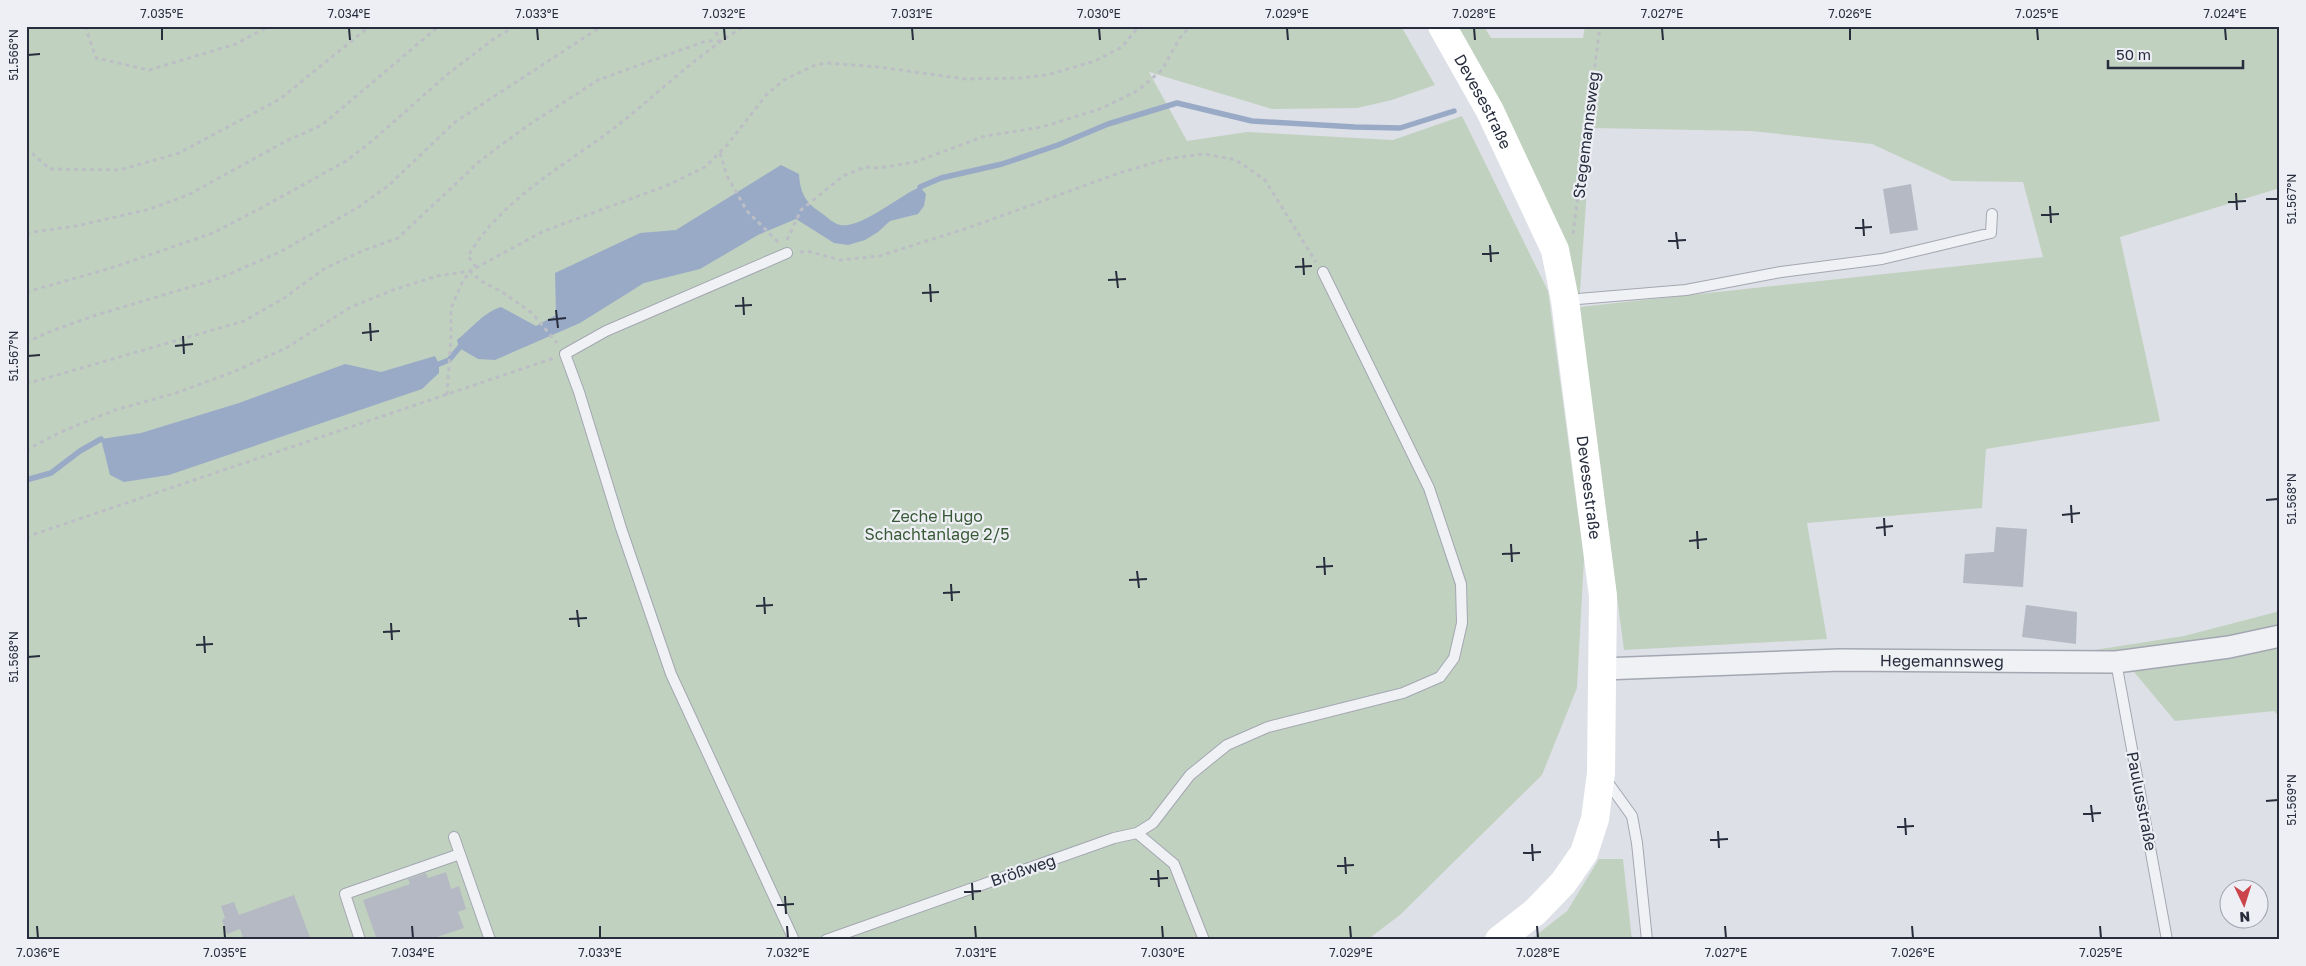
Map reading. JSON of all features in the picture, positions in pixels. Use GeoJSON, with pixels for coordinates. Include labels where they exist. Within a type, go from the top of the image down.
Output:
{"type":"FeatureCollection","features":[{"type":"Feature","properties":{"kind":"street","name":"Devesestraße"},"geometry":{"type":"LineString","coordinates":[[1442,26],[1490,111],[1555,250],[1565,300],[1603,596],[1601,773],[1595,819],[1584,853],[1563,883],[1535,912],[1499,940]]}},
{"type":"Feature","properties":{"kind":"street","name":"Hegemannsweg"},"geometry":{"type":"LineString","coordinates":[[1602,669],[1840,660],[2116,662],[2229,647],[2280,636]]}},
{"type":"Feature","properties":{"kind":"lane"},"geometry":{"type":"LineString","coordinates":[[1565,300],[1686,290],[1781,272],[1882,259],[1991,233],[1992,214]]}},
{"type":"Feature","properties":{"kind":"lane"},"geometry":{"type":"LineString","coordinates":[[787,253],[606,331],[565,354],[580,392],[621,528],[671,674],[794,940]]}},
{"type":"Feature","properties":{"kind":"lane"},"geometry":{"type":"LineString","coordinates":[[1204,940],[1174,864],[1137,833],[1153,823],[1190,775],[1227,745],[1268,727],[1403,693],[1440,677],[1454,658],[1462,623],[1461,584],[1429,488],[1322,272]]}},
{"type":"Feature","properties":{"kind":"lane","name":"Paulusstraße"},"geometry":{"type":"LineString","coordinates":[[2116,662],[2167,940]]}},
{"type":"Feature","properties":{"kind":"lane"},"geometry":{"type":"LineString","coordinates":[[1601,773],[1632,816],[1646,940]]}},
{"type":"Feature","properties":{"kind":"lane","name":"Brößweg"},"geometry":{"type":"LineString","coordinates":[[826,940],[1114,838],[1137,833]]}},
{"type":"Feature","properties":{"kind":"lane"},"geometry":{"type":"LineString","coordinates":[[454,837],[490,940]]}},
{"type":"Feature","properties":{"kind":"lane"},"geometry":{"type":"LineString","coordinates":[[360,940],[345,894],[460,854]]}},
{"type":"Feature","properties":{"kind":"path"},"geometry":{"type":"LineString","coordinates":[[85,26],[96,58],[149,70],[236,44],[269,26]]}},
{"type":"Feature","properties":{"kind":"path"},"geometry":{"type":"LineString","coordinates":[[26,148],[50,169],[120,170],[179,153],[280,99],[370,26]]}},
{"type":"Feature","properties":{"kind":"path"},"geometry":{"type":"LineString","coordinates":[[26,233],[76,226],[150,209],[188,195],[286,141],[322,125],[440,26]]}},
{"type":"Feature","properties":{"kind":"path"},"geometry":{"type":"LineString","coordinates":[[26,292],[108,269],[213,233],[261,208],[346,161],[372,141],[449,73],[495,38],[516,26]]}},
{"type":"Feature","properties":{"kind":"path"},"geometry":{"type":"LineString","coordinates":[[26,343],[46,333],[93,316],[220,278],[280,252],[357,208],[380,192],[455,122],[602,26]]}},
{"type":"Feature","properties":{"kind":"path"},"geometry":{"type":"LineString","coordinates":[[714,26],[719,41]]}},
{"type":"Feature","properties":{"kind":"path"},"geometry":{"type":"LineString","coordinates":[[476,267],[468,256],[499,216],[564,163],[612,129],[719,41],[745,26]]}},
{"type":"Feature","properties":{"kind":"path"},"geometry":{"type":"LineString","coordinates":[[448,396],[451,308],[462,283],[470,271],[544,231],[668,185],[705,167],[720,152],[767,94],[784,80],[815,65],[827,63],[879,67],[965,79],[1021,78],[1047,75],[1095,61],[1122,47],[1139,26]]}},
{"type":"Feature","properties":{"kind":"path"},"geometry":{"type":"LineString","coordinates":[[720,152],[727,176],[747,211],[783,246],[801,210],[843,176],[865,167],[879,168],[915,162],[985,136],[1042,127],[1100,109],[1137,92],[1162,70],[1178,39],[1190,26]]}},
{"type":"Feature","properties":{"kind":"path","name":"Stegemannsweg"},"geometry":{"type":"LineString","coordinates":[[1573,236],[1600,26]]}},
{"type":"Feature","properties":{"kind":"path"},"geometry":{"type":"LineString","coordinates":[[26,384],[244,321],[284,298],[324,269],[362,251],[398,238],[481,160],[527,126],[598,80],[706,41],[719,41]]}},
{"type":"Feature","properties":{"kind":"path"},"geometry":{"type":"LineString","coordinates":[[787,253],[807,251],[840,260],[879,256],[968,228],[1119,173],[1166,159],[1204,154],[1236,160],[1266,180],[1322,272]]}},
{"type":"Feature","properties":{"kind":"path"},"geometry":{"type":"LineString","coordinates":[[26,537],[448,396],[565,354],[532,312],[502,292],[481,282],[470,271]]}},
{"type":"Feature","properties":{"kind":"path"},"geometry":{"type":"LineString","coordinates":[[26,450],[61,432],[115,410],[176,393],[233,372],[286,348],[349,308],[393,290],[438,276],[470,271]]}},
{"type":"Feature","properties":{"kind":"green space","name":"Zeche Hugo Schachtanlage 2/5"},"geometry":{"type":"Polygon","coordinates":[[[26,26],[1401,26],[1435,85],[1392,100],[1357,108],[1272,109],[1149,72],[1187,141],[1247,132],[1393,140],[1462,116],[1548,291],[1584,558],[1577,688],[1542,775],[1400,915],[1367,940],[26,940],[26,26]]]}},
{"type":"Feature","properties":{"kind":"green space"},"geometry":{"type":"Polygon","coordinates":[[[1442,26],[1484,26],[1491,38],[1583,38],[1585,26],[2280,26],[2280,188],[2120,237],[2160,421],[1986,449],[1982,508],[1807,523],[1827,639],[1624,650],[1579,307],[1442,26]],[[1591,128],[1579,307],[2043,257],[2023,182],[1952,181],[1872,144],[1751,131],[1591,128]]]}},
{"type":"Feature","properties":{"kind":"green space"},"geometry":{"type":"Polygon","coordinates":[[[2280,611],[2280,717],[2274,711],[2175,721],[2129,666],[2091,673],[2088,651],[2184,636],[2280,611]]]}},
{"type":"Feature","properties":{"kind":"green space"},"geometry":{"type":"Polygon","coordinates":[[[1599,859],[1623,859],[1632,940],[1530,940],[1567,911],[1599,859]]]}},
{"type":"Feature","properties":{"kind":"water"},"geometry":{"type":"Polygon","coordinates":[[[781,165],[799,174],[802,191],[807,200],[833,222],[840,225],[859,222],[920,187],[926,194],[924,206],[918,214],[890,221],[865,240],[848,245],[834,243],[796,219],[758,235],[700,269],[644,283],[580,323],[495,360],[478,359],[459,348],[457,340],[495,309],[501,307],[536,326],[556,315],[555,273],[640,233],[676,230],[781,165]]]}},
{"type":"Feature","properties":{"kind":"water"},"geometry":{"type":"Polygon","coordinates":[[[435,356],[439,364],[439,373],[422,389],[169,475],[124,482],[110,475],[101,439],[141,433],[239,403],[345,364],[381,372],[435,356]]]}},
{"type":"Feature","properties":{"kind":"building"},"geometry":{"type":"Polygon","coordinates":[[[1911,184],[1918,230],[1890,234],[1883,189],[1911,184]]]}},
{"type":"Feature","properties":{"kind":"building"},"geometry":{"type":"Polygon","coordinates":[[[1996,527],[2027,529],[2023,587],[1963,583],[1965,554],[1994,552],[1996,527]]]}},
{"type":"Feature","properties":{"kind":"building"},"geometry":{"type":"Polygon","coordinates":[[[2026,605],[2077,612],[2076,644],[2022,637],[2026,605]]]}},
{"type":"Feature","properties":{"kind":"building"},"geometry":{"type":"Polygon","coordinates":[[[446,872],[451,889],[459,886],[466,909],[458,912],[464,928],[428,940],[377,940],[363,900],[410,884],[408,879],[426,873],[428,878],[446,872]]]}},
{"type":"Feature","properties":{"kind":"building"},"geometry":{"type":"Polygon","coordinates":[[[294,895],[311,940],[244,940],[240,929],[227,934],[222,920],[225,918],[221,906],[234,902],[239,915],[294,895]]]}},
{"type":"Feature","properties":{"kind":"waterway"},"geometry":{"type":"LineString","coordinates":[[920,187],[941,178],[1002,164],[1058,145],[1108,124],[1177,103],[1252,121],[1355,127],[1400,128],[1454,111]]}},
{"type":"Feature","properties":{"kind":"waterway"},"geometry":{"type":"LineString","coordinates":[[439,364],[449,360],[459,348]]}},
{"type":"Feature","properties":{"kind":"waterway"},"geometry":{"type":"LineString","coordinates":[[26,480],[51,473],[80,451],[101,439]]}}]}
